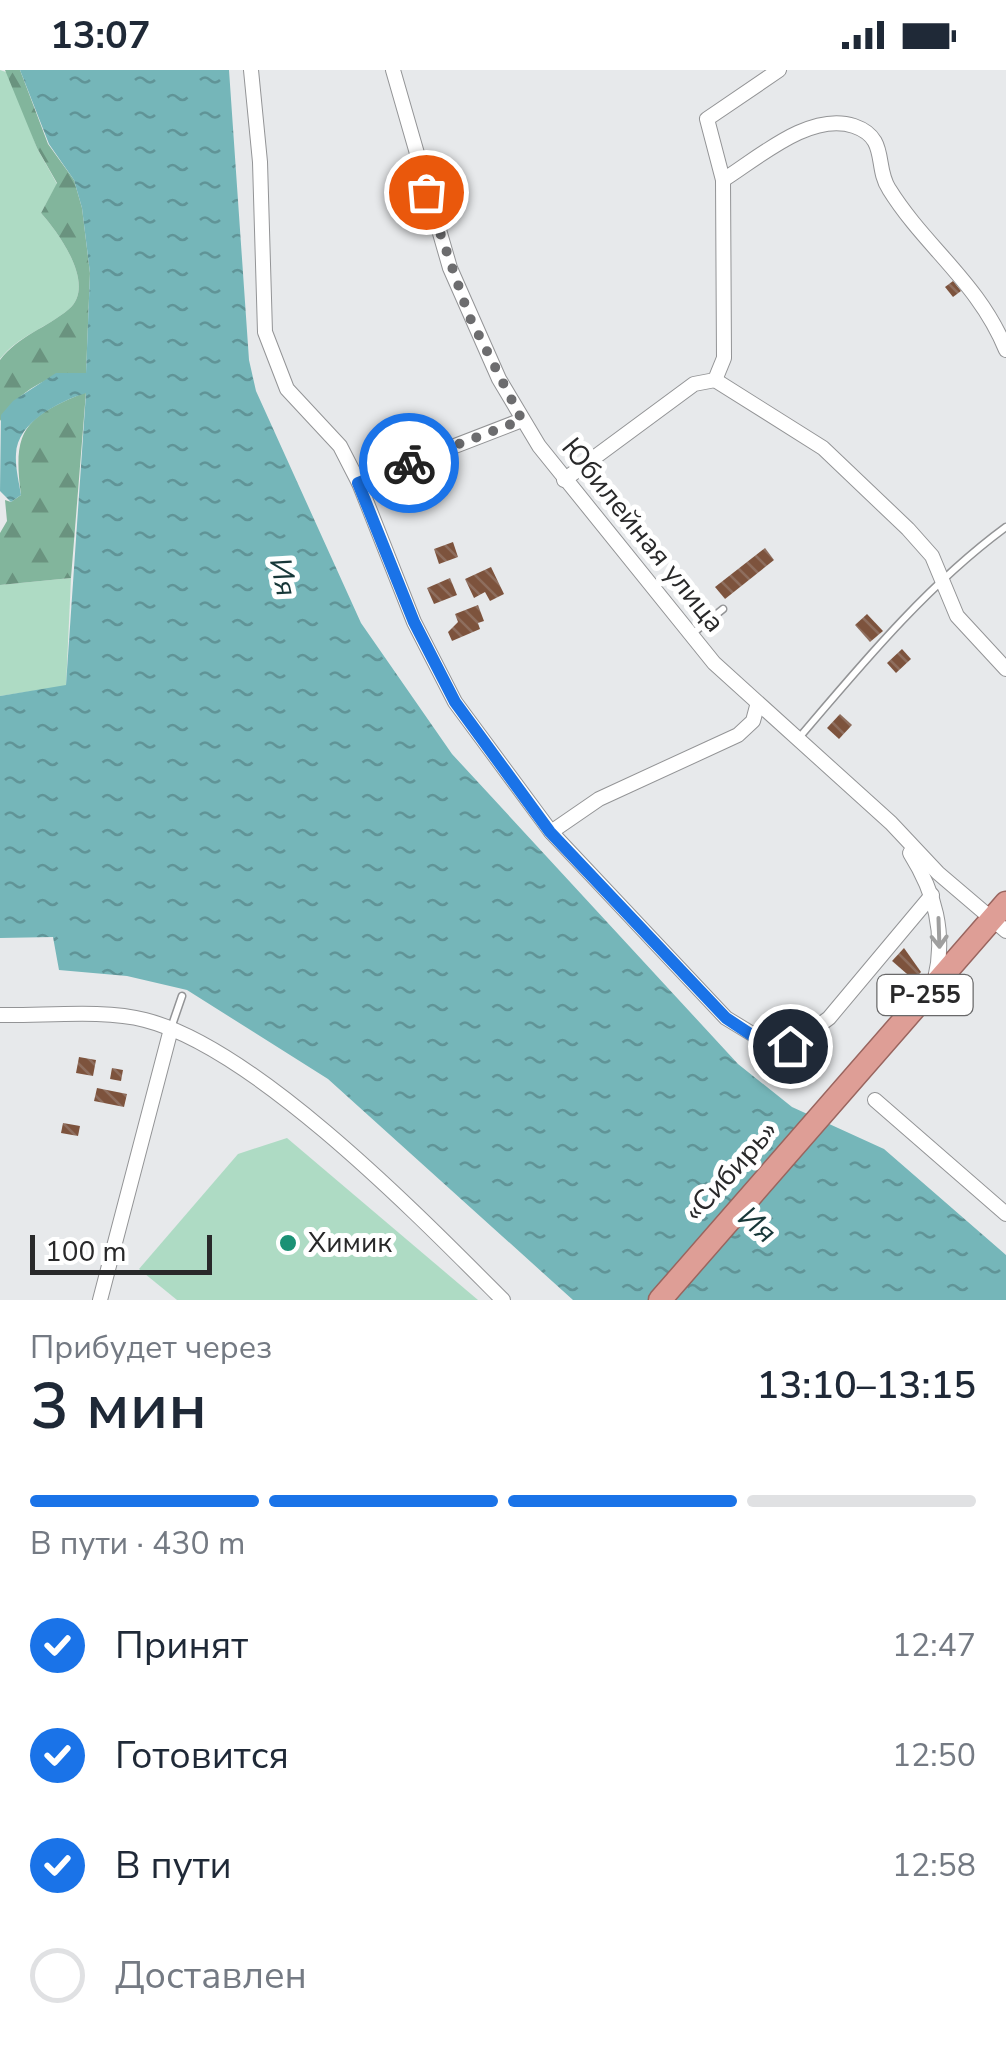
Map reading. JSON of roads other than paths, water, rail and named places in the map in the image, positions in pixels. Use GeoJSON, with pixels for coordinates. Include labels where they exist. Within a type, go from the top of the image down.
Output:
{"type":"FeatureCollection","features":[{"type":"Feature","properties":{"kind":"highway","name":"«Сибирь»"},"geometry":{"type":"LineString","coordinates":[[660,1300],[933,986],[1001,917]]}},
{"type":"Feature","properties":{"kind":"street"},"geometry":{"type":"LineString","coordinates":[[252,70],[260,162],[265,332],[287,389],[340,446],[414,622],[455,702],[550,832],[726,1018],[772,1046],[790,1046],[829,1018],[932,895]]}},
{"type":"Feature","properties":{"kind":"street","name":"Юбилейная улица"},"geometry":{"type":"LineString","coordinates":[[393,70],[450,268],[484,349],[522,420],[564,480],[691,635],[757,706],[891,822],[938,873],[1001,917]]}},
{"type":"Feature","properties":{"kind":"street"},"geometry":{"type":"LineString","coordinates":[[715,380],[724,358],[723,180],[707,119],[779,70]]}},
{"type":"Feature","properties":{"kind":"street"},"geometry":{"type":"LineString","coordinates":[[723,180],[805,129],[852,125],[866,133],[879,145],[887,186],[991,312],[1006,350]]}},
{"type":"Feature","properties":{"kind":"street"},"geometry":{"type":"LineString","coordinates":[[564,480],[694,384],[715,380],[838,460],[926,548],[957,616],[1006,669]]}},
{"type":"Feature","properties":{"kind":"street"},"geometry":{"type":"LineString","coordinates":[[358,483],[522,420]]}},
{"type":"Feature","properties":{"kind":"street"},"geometry":{"type":"LineString","coordinates":[[550,832],[599,799],[738,735],[754,721],[757,706]]}},
{"type":"Feature","properties":{"kind":"street"},"geometry":{"type":"LineString","coordinates":[[891,822],[932,895],[940,936],[933,986]]}},
{"type":"Feature","properties":{"kind":"street"},"geometry":{"type":"LineString","coordinates":[[0,1015],[142,1019],[171,1029],[288,1102],[436,1233],[503,1300]]}},
{"type":"Feature","properties":{"kind":"street"},"geometry":{"type":"LineString","coordinates":[[100,1300],[171,1029]]}},
{"type":"Feature","properties":{"kind":"street"},"geometry":{"type":"LineString","coordinates":[[875,1100],[1006,1214]]}},
{"type":"Feature","properties":{"kind":"lane"},"geometry":{"type":"LineString","coordinates":[[797,740],[943,582],[1006,528]]}},
{"type":"Feature","properties":{"kind":"lane"},"geometry":{"type":"LineString","coordinates":[[691,635],[723,609]]}},
{"type":"Feature","properties":{"kind":"lane"},"geometry":{"type":"LineString","coordinates":[[171,1029],[182,996]]}},
{"type":"Feature","properties":{"kind":"water","name":"Ия"},"geometry":{"type":"Polygon","coordinates":[[[20,70],[229,70],[249,360],[256,391],[361,623],[452,754],[738,1064],[792,1107],[884,1149],[1006,1255],[1006,1300],[573,1300],[328,1079],[187,990],[127,976],[59,970],[53,937],[0,938],[0,696],[66,685],[86,393],[53,407],[24,432],[16,454],[21,495],[11,502],[0,491],[1,415],[13,401],[56,373],[86,373],[90,273],[82,208],[74,180],[49,144],[20,70]]]}},
{"type":"Feature","properties":{"kind":"place","name":"Химик"},"geometry":{"type":"Point","coordinates":[288,1243]}}]}
